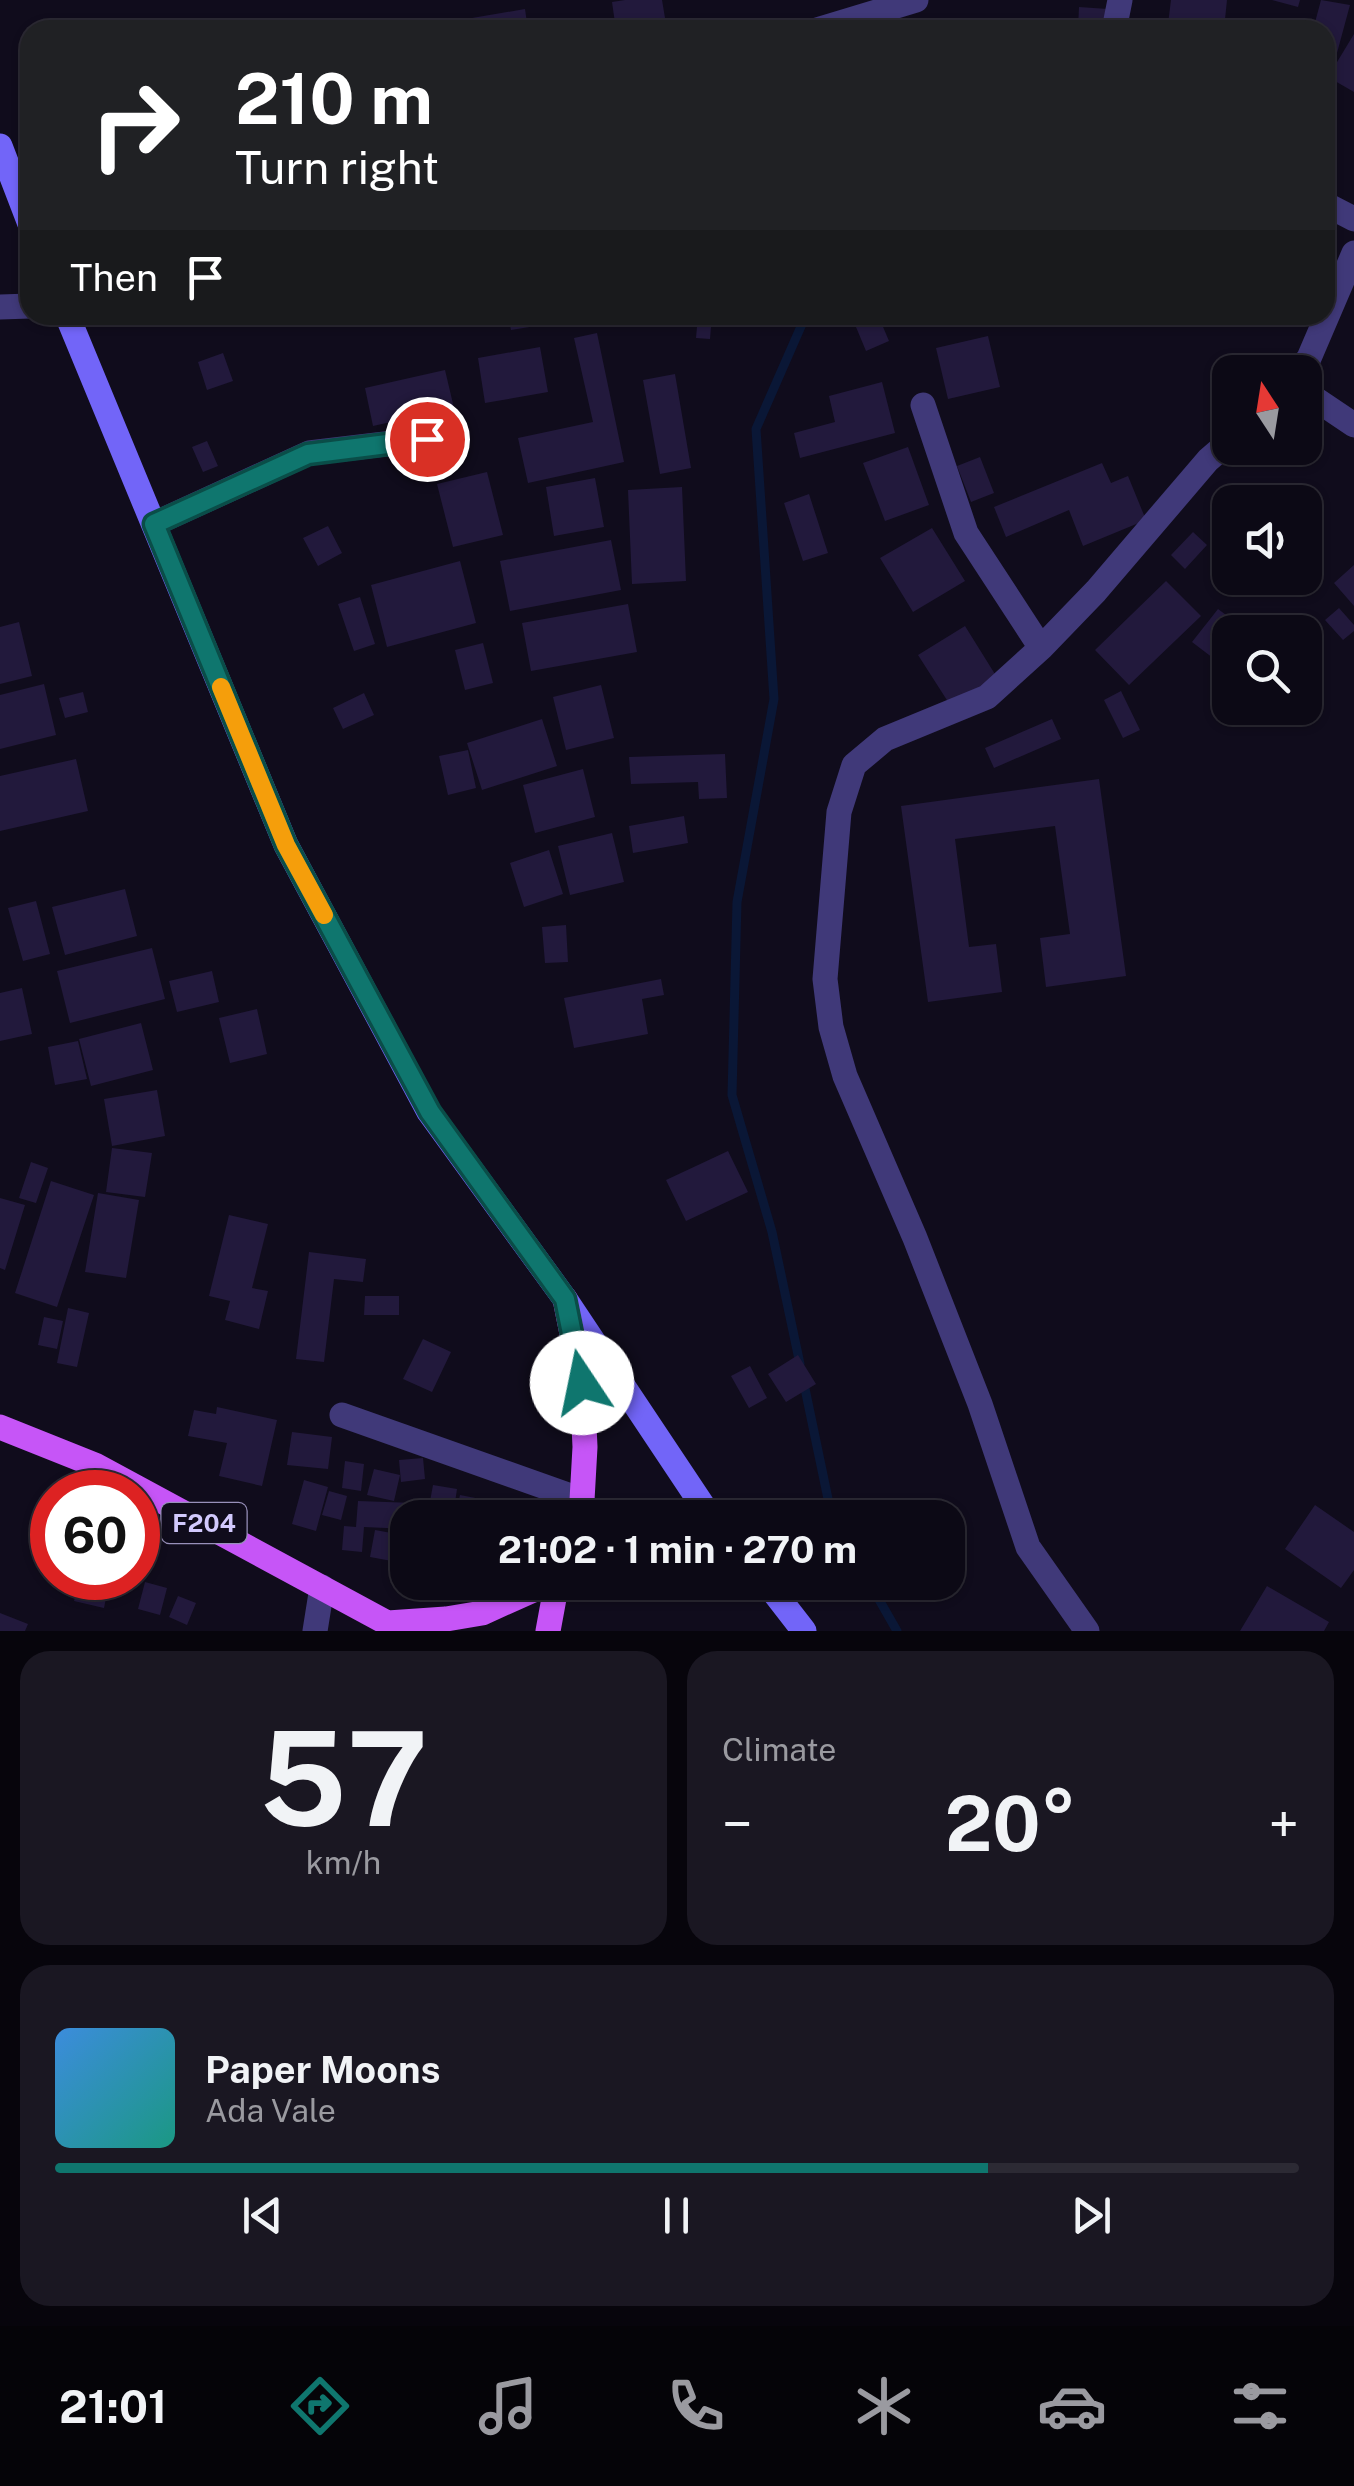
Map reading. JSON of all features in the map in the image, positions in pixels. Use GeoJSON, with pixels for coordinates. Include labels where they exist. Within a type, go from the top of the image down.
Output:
{"type":"FeatureCollection","features":[{"type":"Feature","properties":{"kind":"main road"},"geometry":{"type":"LineString","coordinates":[[0,146],[20,198]]}},
{"type":"Feature","properties":{"kind":"main road"},"geometry":{"type":"LineString","coordinates":[[71,325],[286,845],[430,1112],[565,1299],[699,1500]]}},
{"type":"Feature","properties":{"kind":"main road"},"geometry":{"type":"LineString","coordinates":[[565,1299],[582,1383],[585,1447],[582,1500]]}},
{"type":"Feature","properties":{"kind":"main road","name":"F204"},"geometry":{"type":"LineString","coordinates":[[0,1427],[95,1465],[395,1627]]}},
{"type":"Feature","properties":{"kind":"main road"},"geometry":{"type":"LineString","coordinates":[[395,1627],[482,1613],[512,1600]]}},
{"type":"Feature","properties":{"kind":"main road"},"geometry":{"type":"LineString","coordinates":[[548,1631],[552,1600]]}},
{"type":"Feature","properties":{"kind":"main road"},"geometry":{"type":"LineString","coordinates":[[780,1600],[804,1631]]}},
{"type":"Feature","properties":{"kind":"street"},"geometry":{"type":"LineString","coordinates":[[852,20],[916,0]]}},
{"type":"Feature","properties":{"kind":"street"},"geometry":{"type":"LineString","coordinates":[[1335,297],[1354,253]]}},
{"type":"Feature","properties":{"kind":"street"},"geometry":{"type":"LineString","coordinates":[[1310,355],[1323,325]]}},
{"type":"Feature","properties":{"kind":"street"},"geometry":{"type":"LineString","coordinates":[[1322,403],[1354,425]]}},
{"type":"Feature","properties":{"kind":"street"},"geometry":{"type":"LineString","coordinates":[[922,405],[966,533],[1041,648]]}},
{"type":"Feature","properties":{"kind":"street"},"geometry":{"type":"LineString","coordinates":[[154,524],[308,454],[427,439]]}},
{"type":"Feature","properties":{"kind":"street"},"geometry":{"type":"LineString","coordinates":[[1087,1631],[1028,1547],[973,1386],[916,1238],[846,1076],[832,1027],[825,979],[839,812],[854,765],[886,739],[987,697],[1096,590],[1212,457]]}},
{"type":"Feature","properties":{"kind":"street"},"geometry":{"type":"LineString","coordinates":[[342,1415],[558,1500]]}},
{"type":"Feature","properties":{"kind":"street"},"geometry":{"type":"LineString","coordinates":[[315,1631],[322,1587]]}},
{"type":"Feature","properties":{"kind":"building"},"geometry":{"type":"Polygon","coordinates":[[[662,0],[665,20],[615,20],[612,2],[662,0]]]}},
{"type":"Feature","properties":{"kind":"building"},"geometry":{"type":"Polygon","coordinates":[[[1171,0],[1227,0],[1225,20],[1168,20],[1171,0]]]}},
{"type":"Feature","properties":{"kind":"building"},"geometry":{"type":"Polygon","coordinates":[[[1272,0],[1300,0],[1298,7],[1272,0]]]}},
{"type":"Feature","properties":{"kind":"building"},"geometry":{"type":"Polygon","coordinates":[[[1321,0],[1350,5],[1335,60],[1335,20],[1316,20],[1321,0]]]}},
{"type":"Feature","properties":{"kind":"building"},"geometry":{"type":"Polygon","coordinates":[[[1079,7],[1108,9],[1107,20],[1078,20],[1079,7]]]}},
{"type":"Feature","properties":{"kind":"building"},"geometry":{"type":"Polygon","coordinates":[[[525,9],[527,20],[472,20],[525,9]]]}},
{"type":"Feature","properties":{"kind":"building"},"geometry":{"type":"Polygon","coordinates":[[[1354,34],[1354,92],[1335,81],[1335,65],[1354,34]]]}},
{"type":"Feature","properties":{"kind":"building"},"geometry":{"type":"Polygon","coordinates":[[[510,325],[542,325],[511,330],[510,325]]]}},
{"type":"Feature","properties":{"kind":"building"},"geometry":{"type":"Polygon","coordinates":[[[697,325],[711,325],[710,339],[696,338],[697,325]]]}},
{"type":"Feature","properties":{"kind":"building"},"geometry":{"type":"Polygon","coordinates":[[[855,325],[882,325],[889,341],[866,351],[855,325]]]}},
{"type":"Feature","properties":{"kind":"building"},"geometry":{"type":"Polygon","coordinates":[[[597,333],[624,462],[528,483],[518,438],[593,422],[574,338],[597,333]]]}},
{"type":"Feature","properties":{"kind":"building"},"geometry":{"type":"Polygon","coordinates":[[[988,336],[1000,387],[948,399],[936,348],[988,336]]]}},
{"type":"Feature","properties":{"kind":"building"},"geometry":{"type":"Polygon","coordinates":[[[540,347],[548,392],[485,403],[478,358],[540,347]]]}},
{"type":"Feature","properties":{"kind":"building"},"geometry":{"type":"Polygon","coordinates":[[[223,353],[233,381],[207,390],[198,362],[223,353]]]}},
{"type":"Feature","properties":{"kind":"building"},"geometry":{"type":"Polygon","coordinates":[[[445,370],[454,408],[373,426],[365,388],[445,370]]]}},
{"type":"Feature","properties":{"kind":"building"},"geometry":{"type":"Polygon","coordinates":[[[675,374],[691,468],[660,474],[643,380],[675,374]]]}},
{"type":"Feature","properties":{"kind":"building"},"geometry":{"type":"Polygon","coordinates":[[[882,382],[895,433],[800,458],[794,433],[835,422],[829,396],[882,382]]]}},
{"type":"Feature","properties":{"kind":"building"},"geometry":{"type":"Polygon","coordinates":[[[207,441],[218,466],[203,472],[192,447],[207,441]]]}},
{"type":"Feature","properties":{"kind":"building"},"geometry":{"type":"Polygon","coordinates":[[[908,447],[929,505],[885,521],[863,463],[908,447]]]}},
{"type":"Feature","properties":{"kind":"building"},"geometry":{"type":"Polygon","coordinates":[[[980,457],[994,493],[971,502],[957,466],[980,457]]]}},
{"type":"Feature","properties":{"kind":"building"},"geometry":{"type":"Polygon","coordinates":[[[1102,463],[1111,483],[1128,476],[1146,520],[1083,546],[1069,510],[1006,537],[994,507],[1102,463]]]}},
{"type":"Feature","properties":{"kind":"building"},"geometry":{"type":"Polygon","coordinates":[[[487,472],[503,535],[453,547],[437,484],[487,472]]]}},
{"type":"Feature","properties":{"kind":"building"},"geometry":{"type":"Polygon","coordinates":[[[595,478],[604,527],[554,536],[546,487],[595,478]]]}},
{"type":"Feature","properties":{"kind":"building"},"geometry":{"type":"Polygon","coordinates":[[[682,487],[686,581],[632,584],[628,490],[682,487]]]}},
{"type":"Feature","properties":{"kind":"building"},"geometry":{"type":"Polygon","coordinates":[[[809,494],[828,553],[803,561],[784,503],[809,494]]]}},
{"type":"Feature","properties":{"kind":"building"},"geometry":{"type":"Polygon","coordinates":[[[328,526],[342,553],[318,566],[303,538],[328,526]]]}},
{"type":"Feature","properties":{"kind":"building"},"geometry":{"type":"Polygon","coordinates":[[[932,528],[965,581],[913,612],[880,558],[932,528]]]}},
{"type":"Feature","properties":{"kind":"building"},"geometry":{"type":"Polygon","coordinates":[[[1193,532],[1207,545],[1185,569],[1171,555],[1193,532]]]}},
{"type":"Feature","properties":{"kind":"building"},"geometry":{"type":"Polygon","coordinates":[[[611,540],[621,590],[510,611],[500,561],[611,540]]]}},
{"type":"Feature","properties":{"kind":"building"},"geometry":{"type":"Polygon","coordinates":[[[460,561],[476,623],[387,647],[371,585],[460,561]]]}},
{"type":"Feature","properties":{"kind":"building"},"geometry":{"type":"Polygon","coordinates":[[[1354,565],[1354,606],[1334,583],[1354,565]]]}},
{"type":"Feature","properties":{"kind":"building"},"geometry":{"type":"Polygon","coordinates":[[[1166,581],[1201,616],[1129,685],[1095,650],[1166,581]]]}},
{"type":"Feature","properties":{"kind":"building"},"geometry":{"type":"Polygon","coordinates":[[[360,597],[375,644],[354,651],[338,604],[360,597]]]}},
{"type":"Feature","properties":{"kind":"building"},"geometry":{"type":"Polygon","coordinates":[[[628,604],[637,652],[531,671],[522,623],[628,604]]]}},
{"type":"Feature","properties":{"kind":"building"},"geometry":{"type":"Polygon","coordinates":[[[1339,608],[1354,625],[1354,631],[1343,640],[1325,620],[1339,608]]]}},
{"type":"Feature","properties":{"kind":"building"},"geometry":{"type":"Polygon","coordinates":[[[1212,617],[1212,657],[1192,642],[1212,617]]]}},
{"type":"Feature","properties":{"kind":"building"},"geometry":{"type":"Polygon","coordinates":[[[19,622],[32,676],[0,684],[0,627],[19,622]]]}},
{"type":"Feature","properties":{"kind":"building"},"geometry":{"type":"Polygon","coordinates":[[[965,626],[998,679],[952,708],[918,655],[965,626]]]}},
{"type":"Feature","properties":{"kind":"building"},"geometry":{"type":"Polygon","coordinates":[[[483,643],[493,683],[465,690],[455,650],[483,643]]]}},
{"type":"Feature","properties":{"kind":"building"},"geometry":{"type":"Polygon","coordinates":[[[44,684],[56,735],[0,749],[0,695],[44,684]]]}},
{"type":"Feature","properties":{"kind":"building"},"geometry":{"type":"Polygon","coordinates":[[[601,685],[614,738],[566,750],[553,697],[601,685]]]}},
{"type":"Feature","properties":{"kind":"building"},"geometry":{"type":"Polygon","coordinates":[[[1121,691],[1140,730],[1123,738],[1104,700],[1121,691]]]}},
{"type":"Feature","properties":{"kind":"building"},"geometry":{"type":"Polygon","coordinates":[[[83,692],[88,712],[65,718],[59,698],[83,692]]]}},
{"type":"Feature","properties":{"kind":"building"},"geometry":{"type":"Polygon","coordinates":[[[364,693],[374,715],[343,729],[333,708],[364,693]]]}},
{"type":"Feature","properties":{"kind":"building"},"geometry":{"type":"Polygon","coordinates":[[[542,719],[557,766],[482,790],[467,743],[542,719]]]}},
{"type":"Feature","properties":{"kind":"building"},"geometry":{"type":"Polygon","coordinates":[[[1052,719],[1061,739],[994,768],[985,748],[1052,719]]]}},
{"type":"Feature","properties":{"kind":"building"},"geometry":{"type":"Polygon","coordinates":[[[468,750],[476,788],[448,795],[439,756],[468,750]]]}},
{"type":"Feature","properties":{"kind":"building"},"geometry":{"type":"Polygon","coordinates":[[[725,754],[727,798],[699,799],[698,782],[631,784],[629,757],[725,754]]]}},
{"type":"Feature","properties":{"kind":"building"},"geometry":{"type":"Polygon","coordinates":[[[76,759],[88,811],[0,831],[0,776],[76,759]]]}},
{"type":"Feature","properties":{"kind":"building"},"geometry":{"type":"Polygon","coordinates":[[[583,769],[595,817],[535,833],[523,785],[583,769]]]}},
{"type":"Feature","properties":{"kind":"building"},"geometry":{"type":"Polygon","coordinates":[[[1099,779],[1126,976],[1046,987],[1040,938],[1070,934],[1055,826],[955,839],[969,947],[996,944],[1002,992],[928,1002],[901,806],[1099,779]]]}},
{"type":"Feature","properties":{"kind":"building"},"geometry":{"type":"Polygon","coordinates":[[[684,816],[688,843],[633,853],[629,826],[684,816]]]}},
{"type":"Feature","properties":{"kind":"building"},"geometry":{"type":"Polygon","coordinates":[[[612,833],[624,882],[570,895],[558,846],[612,833]]]}},
{"type":"Feature","properties":{"kind":"building"},"geometry":{"type":"Polygon","coordinates":[[[549,850],[563,894],[524,907],[510,863],[549,850]]]}},
{"type":"Feature","properties":{"kind":"building"},"geometry":{"type":"Polygon","coordinates":[[[125,889],[137,936],[65,955],[52,907],[125,889]]]}},
{"type":"Feature","properties":{"kind":"building"},"geometry":{"type":"Polygon","coordinates":[[[36,901],[50,954],[23,961],[8,908],[36,901]]]}},
{"type":"Feature","properties":{"kind":"building"},"geometry":{"type":"Polygon","coordinates":[[[566,925],[568,962],[545,963],[542,927],[566,925]]]}},
{"type":"Feature","properties":{"kind":"building"},"geometry":{"type":"Polygon","coordinates":[[[152,948],[165,999],[70,1023],[57,971],[152,948]]]}},
{"type":"Feature","properties":{"kind":"building"},"geometry":{"type":"Polygon","coordinates":[[[212,971],[219,1002],[177,1012],[169,981],[212,971]]]}},
{"type":"Feature","properties":{"kind":"building"},"geometry":{"type":"Polygon","coordinates":[[[661,979],[664,995],[642,999],[648,1034],[574,1048],[564,998],[661,979]]]}},
{"type":"Feature","properties":{"kind":"building"},"geometry":{"type":"Polygon","coordinates":[[[22,988],[32,1034],[0,1041],[0,993],[22,988]]]}},
{"type":"Feature","properties":{"kind":"building"},"geometry":{"type":"Polygon","coordinates":[[[257,1009],[267,1054],[230,1063],[219,1018],[257,1009]]]}},
{"type":"Feature","properties":{"kind":"building"},"geometry":{"type":"Polygon","coordinates":[[[141,1023],[153,1070],[91,1086],[79,1039],[141,1023]]]}},
{"type":"Feature","properties":{"kind":"building"},"geometry":{"type":"Polygon","coordinates":[[[78,1041],[87,1079],[55,1085],[48,1047],[78,1041]]]}},
{"type":"Feature","properties":{"kind":"building"},"geometry":{"type":"Polygon","coordinates":[[[157,1090],[165,1136],[112,1146],[104,1099],[157,1090]]]}},
{"type":"Feature","properties":{"kind":"building"},"geometry":{"type":"Polygon","coordinates":[[[112,1148],[152,1153],[145,1197],[106,1192],[112,1148]]]}},
{"type":"Feature","properties":{"kind":"building"},"geometry":{"type":"Polygon","coordinates":[[[728,1151],[748,1192],[686,1221],[666,1180],[728,1151]]]}},
{"type":"Feature","properties":{"kind":"building"},"geometry":{"type":"Polygon","coordinates":[[[31,1162],[48,1168],[36,1203],[19,1198],[31,1162]]]}},
{"type":"Feature","properties":{"kind":"building"},"geometry":{"type":"Polygon","coordinates":[[[51,1181],[94,1195],[57,1307],[15,1293],[51,1181]]]}},
{"type":"Feature","properties":{"kind":"building"},"geometry":{"type":"Polygon","coordinates":[[[98,1193],[139,1200],[126,1278],[85,1272],[98,1193]]]}},
{"type":"Feature","properties":{"kind":"building"},"geometry":{"type":"Polygon","coordinates":[[[0,1198],[25,1205],[5,1270],[0,1268],[0,1198]]]}},
{"type":"Feature","properties":{"kind":"building"},"geometry":{"type":"Polygon","coordinates":[[[229,1215],[268,1224],[252,1288],[268,1291],[259,1329],[225,1320],[230,1301],[209,1296],[229,1215]]]}},
{"type":"Feature","properties":{"kind":"building"},"geometry":{"type":"Polygon","coordinates":[[[309,1252],[366,1259],[363,1282],[334,1279],[324,1362],[296,1359],[309,1252]]]}},
{"type":"Feature","properties":{"kind":"building"},"geometry":{"type":"Polygon","coordinates":[[[365,1296],[399,1296],[399,1315],[364,1315],[365,1296]]]}},
{"type":"Feature","properties":{"kind":"building"},"geometry":{"type":"Polygon","coordinates":[[[68,1308],[89,1313],[77,1367],[57,1363],[68,1308]]]}},
{"type":"Feature","properties":{"kind":"building"},"geometry":{"type":"Polygon","coordinates":[[[44,1317],[63,1321],[57,1349],[38,1345],[44,1317]]]}},
{"type":"Feature","properties":{"kind":"building"},"geometry":{"type":"Polygon","coordinates":[[[423,1339],[451,1352],[432,1392],[403,1379],[423,1339]]]}},
{"type":"Feature","properties":{"kind":"building"},"geometry":{"type":"Polygon","coordinates":[[[798,1355],[816,1384],[786,1402],[768,1374],[798,1355]]]}},
{"type":"Feature","properties":{"kind":"building"},"geometry":{"type":"Polygon","coordinates":[[[750,1366],[767,1398],[749,1408],[731,1376],[750,1366]]]}},
{"type":"Feature","properties":{"kind":"building"},"geometry":{"type":"Polygon","coordinates":[[[217,1407],[277,1420],[262,1486],[219,1476],[227,1443],[188,1436],[194,1410],[216,1414],[217,1407]]]}},
{"type":"Feature","properties":{"kind":"building"},"geometry":{"type":"Polygon","coordinates":[[[292,1432],[332,1437],[328,1469],[287,1465],[292,1432]]]}},
{"type":"Feature","properties":{"kind":"building"},"geometry":{"type":"Polygon","coordinates":[[[423,1458],[425,1479],[401,1482],[399,1460],[423,1458]]]}},
{"type":"Feature","properties":{"kind":"building"},"geometry":{"type":"Polygon","coordinates":[[[345,1461],[364,1464],[361,1491],[342,1488],[345,1461]]]}},
{"type":"Feature","properties":{"kind":"building"},"geometry":{"type":"Polygon","coordinates":[[[374,1469],[400,1475],[394,1500],[367,1495],[374,1469]]]}},
{"type":"Feature","properties":{"kind":"building"},"geometry":{"type":"Polygon","coordinates":[[[304,1480],[328,1487],[316,1531],[292,1524],[304,1480]]]}},
{"type":"Feature","properties":{"kind":"building"},"geometry":{"type":"Polygon","coordinates":[[[433,1485],[457,1489],[455,1500],[430,1500],[433,1485]]]}},
{"type":"Feature","properties":{"kind":"building"},"geometry":{"type":"Polygon","coordinates":[[[329,1491],[347,1496],[341,1520],[322,1515],[329,1491]]]}},
{"type":"Feature","properties":{"kind":"building"},"geometry":{"type":"Polygon","coordinates":[[[460,1495],[485,1500],[459,1500],[460,1495]]]}},
{"type":"Feature","properties":{"kind":"building"},"geometry":{"type":"Polygon","coordinates":[[[358,1501],[390,1502],[390,1528],[364,1527],[362,1552],[342,1550],[344,1526],[356,1527],[358,1501]]]}},
{"type":"Feature","properties":{"kind":"building"},"geometry":{"type":"Polygon","coordinates":[[[1315,1505],[1354,1532],[1354,1570],[1341,1588],[1285,1549],[1315,1505]]]}},
{"type":"Feature","properties":{"kind":"building"},"geometry":{"type":"Polygon","coordinates":[[[375,1530],[390,1533],[390,1561],[370,1557],[375,1530]]]}},
{"type":"Feature","properties":{"kind":"building"},"geometry":{"type":"Polygon","coordinates":[[[160,1586],[167,1588],[160,1615],[138,1609],[140,1600],[160,1600],[160,1586]]]}},
{"type":"Feature","properties":{"kind":"building"},"geometry":{"type":"Polygon","coordinates":[[[1267,1586],[1329,1622],[1324,1631],[1240,1631],[1267,1586]]]}},
{"type":"Feature","properties":{"kind":"building"},"geometry":{"type":"Polygon","coordinates":[[[178,1596],[196,1603],[187,1625],[169,1617],[178,1596]]]}},
{"type":"Feature","properties":{"kind":"building"},"geometry":{"type":"Polygon","coordinates":[[[74,1600],[106,1600],[104,1608],[74,1600]]]}},
{"type":"Feature","properties":{"kind":"building"},"geometry":{"type":"Polygon","coordinates":[[[0,1613],[28,1624],[25,1631],[0,1631],[0,1613]]]}},
{"type":"Feature","properties":{"kind":"waterway"},"geometry":{"type":"LineString","coordinates":[[800,1364],[772,1232],[732,1095],[737,902],[774,699],[756,429],[802,325]]}},
{"type":"Feature","properties":{"kind":"waterway"},"geometry":{"type":"LineString","coordinates":[[803,1379],[828,1500]]}},
{"type":"Feature","properties":{"kind":"waterway"},"geometry":{"type":"LineString","coordinates":[[879,1600],[897,1631]]}},
{"type":"Feature","properties":{"kind":"slow traffic"},"geometry":{"type":"LineString","coordinates":[[221,687],[286,845],[324,915]]}},
{"type":"Feature","properties":{"kind":"route"},"geometry":{"type":"LineString","coordinates":[[427,439],[308,454],[154,524],[286,845],[430,1112],[565,1299],[582,1383]]}}]}
